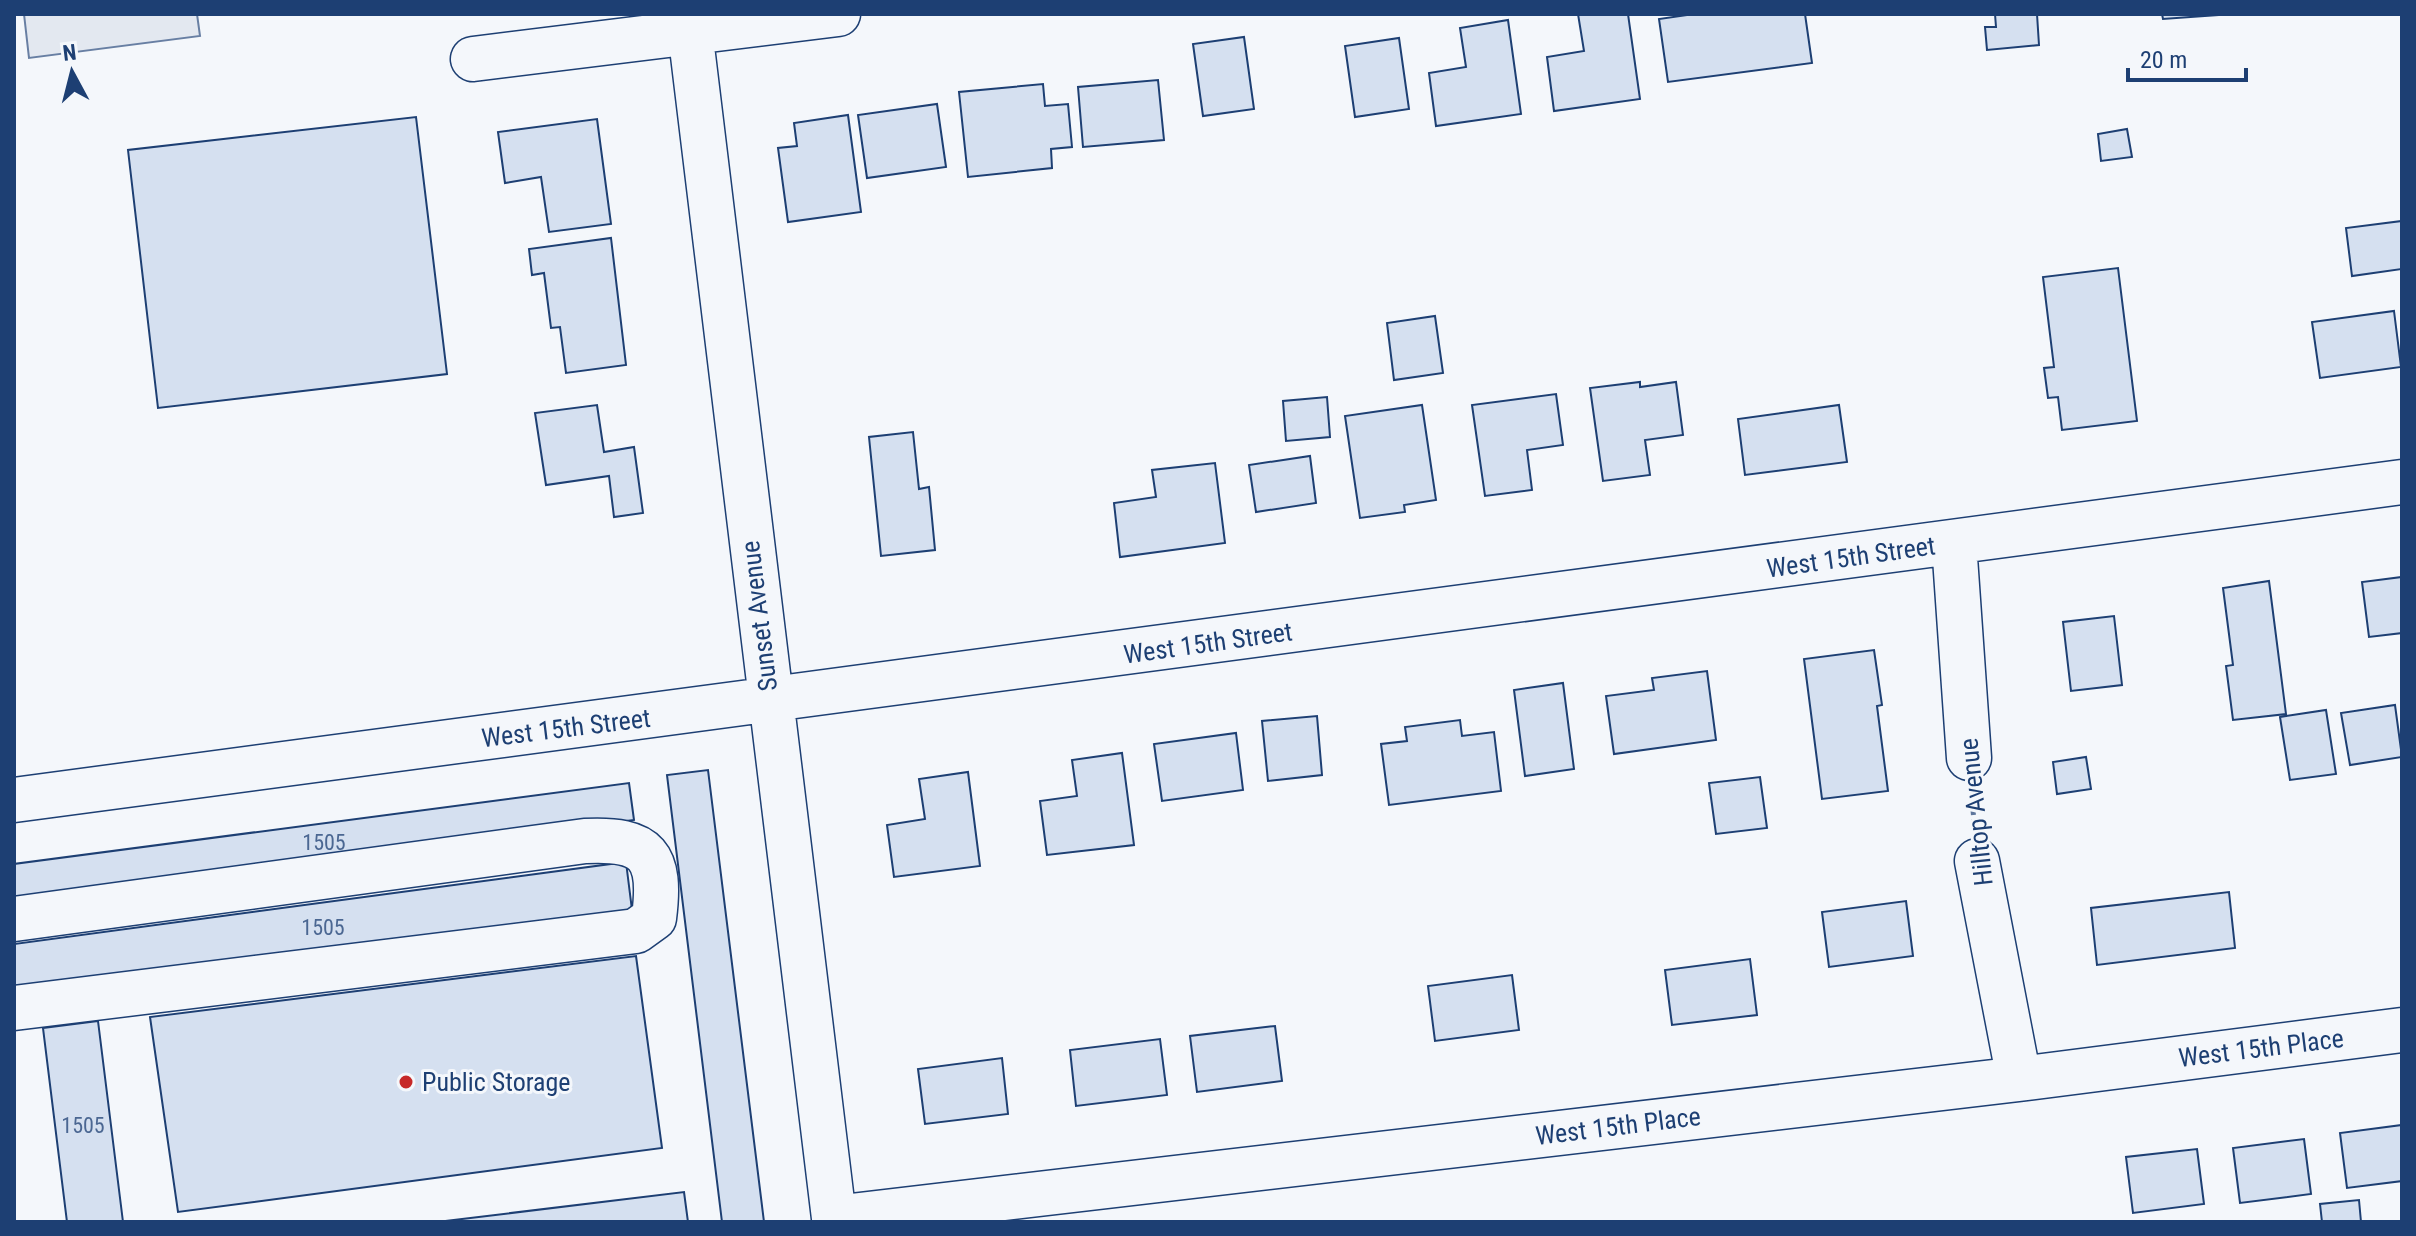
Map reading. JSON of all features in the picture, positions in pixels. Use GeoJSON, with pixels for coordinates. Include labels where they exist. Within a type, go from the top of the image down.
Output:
{"type":"FeatureCollection","features":[{"type":"Feature","properties":{"kind":"street"},"geometry":{"type":"LineString","coordinates":[[473,59],[689,23],[838,14]]}},
{"type":"Feature","properties":{"kind":"street","name":"Sunset Avenue"},"geometry":{"type":"LineString","coordinates":[[689,23],[834,1218]]}},
{"type":"Feature","properties":{"kind":"street","name":"West 15th Street"},"geometry":{"type":"LineString","coordinates":[[14,800],[770,702],[2402,482]]}},
{"type":"Feature","properties":{"kind":"street","name":"Hilltop Avenue"},"geometry":{"type":"LineString","coordinates":[[1954,543],[1969,758]]}},
{"type":"Feature","properties":{"kind":"street"},"geometry":{"type":"LineString","coordinates":[[14,919],[615,839],[641,847],[653,864],[656,897],[654,918],[636,931],[14,1008]]}},
{"type":"Feature","properties":{"kind":"street","name":"Hilltop Avenue"},"geometry":{"type":"LineString","coordinates":[[1977,861],[2019,1079]]}},
{"type":"Feature","properties":{"kind":"street","name":"West 15th Place"},"geometry":{"type":"LineString","coordinates":[[834,1218],[2019,1079],[2402,1030]]}},
{"type":"Feature","properties":{"kind":"path","name":"Hilltop Avenue"},"geometry":{"type":"LineString","coordinates":[[1969,758],[1977,861]]}},
{"type":"Feature","properties":{"kind":"shaded area"},"geometry":{"type":"Polygon","coordinates":[[[24,14],[197,14],[200,36],[29,58],[24,14]]]}},
{"type":"Feature","properties":{"kind":"building"},"geometry":{"type":"Polygon","coordinates":[[[1578,14],[1628,14],[1640,99],[1554,111],[1547,57],[1584,51],[1578,14]]]}},
{"type":"Feature","properties":{"kind":"building"},"geometry":{"type":"Polygon","coordinates":[[[1694,14],[1805,14],[1812,63],[1668,82],[1659,19],[1694,14]]]}},
{"type":"Feature","properties":{"kind":"building"},"geometry":{"type":"Polygon","coordinates":[[[1995,14],[2037,14],[2039,45],[1987,50],[1985,27],[1996,27],[1995,14]]]}},
{"type":"Feature","properties":{"kind":"building"},"geometry":{"type":"Polygon","coordinates":[[[2162,14],[2218,14],[2218,15],[2163,19],[2162,14]]]}},
{"type":"Feature","properties":{"kind":"building"},"geometry":{"type":"Polygon","coordinates":[[[1508,20],[1521,114],[1436,126],[1429,73],[1466,67],[1460,28],[1508,20]]]}},
{"type":"Feature","properties":{"kind":"building"},"geometry":{"type":"Polygon","coordinates":[[[1244,37],[1254,109],[1203,116],[1193,44],[1244,37]]]}},
{"type":"Feature","properties":{"kind":"building"},"geometry":{"type":"Polygon","coordinates":[[[1399,38],[1409,109],[1355,117],[1345,46],[1399,38]]]}},
{"type":"Feature","properties":{"kind":"building"},"geometry":{"type":"Polygon","coordinates":[[[1158,80],[1164,140],[1083,147],[1078,87],[1158,80]]]}},
{"type":"Feature","properties":{"kind":"building"},"geometry":{"type":"Polygon","coordinates":[[[1043,84],[1045,106],[1068,104],[1072,147],[1051,149],[1052,168],[968,177],[959,92],[1043,84]]]}},
{"type":"Feature","properties":{"kind":"building"},"geometry":{"type":"Polygon","coordinates":[[[937,104],[946,167],[867,178],[858,115],[937,104]]]}},
{"type":"Feature","properties":{"kind":"building"},"geometry":{"type":"Polygon","coordinates":[[[848,115],[861,212],[788,222],[778,148],[797,146],[794,123],[848,115]]]}},
{"type":"Feature","properties":{"kind":"building"},"geometry":{"type":"Polygon","coordinates":[[[416,117],[447,374],[158,408],[128,150],[416,117]]]}},
{"type":"Feature","properties":{"kind":"building"},"geometry":{"type":"Polygon","coordinates":[[[597,119],[611,224],[549,232],[541,177],[505,183],[498,132],[597,119]]]}},
{"type":"Feature","properties":{"kind":"building"},"geometry":{"type":"Polygon","coordinates":[[[2127,129],[2132,157],[2101,161],[2098,134],[2127,129]]]}},
{"type":"Feature","properties":{"kind":"building"},"geometry":{"type":"Polygon","coordinates":[[[2402,221],[2402,269],[2352,276],[2346,228],[2402,221]]]}},
{"type":"Feature","properties":{"kind":"building"},"geometry":{"type":"Polygon","coordinates":[[[611,238],[626,365],[566,373],[560,327],[551,328],[544,273],[532,275],[529,249],[611,238]]]}},
{"type":"Feature","properties":{"kind":"building"},"geometry":{"type":"Polygon","coordinates":[[[2118,268],[2137,421],[2062,430],[2058,397],[2048,398],[2044,368],[2054,367],[2043,277],[2118,268]]]}},
{"type":"Feature","properties":{"kind":"building"},"geometry":{"type":"Polygon","coordinates":[[[2394,311],[2401,367],[2320,378],[2312,322],[2394,311]]]}},
{"type":"Feature","properties":{"kind":"building"},"geometry":{"type":"Polygon","coordinates":[[[1435,316],[1443,373],[1394,380],[1387,323],[1435,316]]]}},
{"type":"Feature","properties":{"kind":"building"},"geometry":{"type":"Polygon","coordinates":[[[1640,382],[1640,387],[1676,382],[1683,435],[1645,440],[1650,475],[1603,481],[1590,388],[1640,382]]]}},
{"type":"Feature","properties":{"kind":"building"},"geometry":{"type":"Polygon","coordinates":[[[1556,394],[1563,445],[1527,450],[1532,490],[1485,496],[1472,405],[1556,394]]]}},
{"type":"Feature","properties":{"kind":"building"},"geometry":{"type":"Polygon","coordinates":[[[1327,397],[1330,437],[1286,441],[1283,401],[1327,397]]]}},
{"type":"Feature","properties":{"kind":"building"},"geometry":{"type":"Polygon","coordinates":[[[597,405],[604,452],[634,447],[643,513],[614,517],[609,476],[546,485],[535,413],[597,405]]]}},
{"type":"Feature","properties":{"kind":"building"},"geometry":{"type":"Polygon","coordinates":[[[1422,405],[1436,500],[1404,505],[1405,512],[1360,518],[1345,416],[1422,405]]]}},
{"type":"Feature","properties":{"kind":"building"},"geometry":{"type":"Polygon","coordinates":[[[1839,405],[1847,462],[1745,475],[1738,419],[1839,405]]]}},
{"type":"Feature","properties":{"kind":"building"},"geometry":{"type":"Polygon","coordinates":[[[913,432],[919,489],[929,487],[935,550],[881,556],[869,437],[913,432]]]}},
{"type":"Feature","properties":{"kind":"building"},"geometry":{"type":"Polygon","coordinates":[[[1310,456],[1316,503],[1256,512],[1249,465],[1310,456]]]}},
{"type":"Feature","properties":{"kind":"building"},"geometry":{"type":"Polygon","coordinates":[[[1215,463],[1225,543],[1120,557],[1114,503],[1156,497],[1152,470],[1215,463]]]}},
{"type":"Feature","properties":{"kind":"building"},"geometry":{"type":"Polygon","coordinates":[[[2402,577],[2402,633],[2369,637],[2362,582],[2402,577]]]}},
{"type":"Feature","properties":{"kind":"building"},"geometry":{"type":"Polygon","coordinates":[[[2269,581],[2286,714],[2233,720],[2226,666],[2233,665],[2223,588],[2269,581]]]}},
{"type":"Feature","properties":{"kind":"building"},"geometry":{"type":"Polygon","coordinates":[[[2114,616],[2122,685],[2071,691],[2063,622],[2114,616]]]}},
{"type":"Feature","properties":{"kind":"building"},"geometry":{"type":"Polygon","coordinates":[[[1874,650],[1882,705],[1877,706],[1888,791],[1822,799],[1804,659],[1874,650]]]}},
{"type":"Feature","properties":{"kind":"building"},"geometry":{"type":"Polygon","coordinates":[[[1707,671],[1716,740],[1614,754],[1606,696],[1654,690],[1652,678],[1707,671]]]}},
{"type":"Feature","properties":{"kind":"building"},"geometry":{"type":"Polygon","coordinates":[[[1563,683],[1574,769],[1525,776],[1514,690],[1563,683]]]}},
{"type":"Feature","properties":{"kind":"building"},"geometry":{"type":"Polygon","coordinates":[[[2395,705],[2402,757],[2350,765],[2341,713],[2395,705]]]}},
{"type":"Feature","properties":{"kind":"building"},"geometry":{"type":"Polygon","coordinates":[[[2326,710],[2336,774],[2290,780],[2280,717],[2326,710]]]}},
{"type":"Feature","properties":{"kind":"building"},"geometry":{"type":"Polygon","coordinates":[[[1317,716],[1322,775],[1268,781],[1262,721],[1317,716]]]}},
{"type":"Feature","properties":{"kind":"building"},"geometry":{"type":"Polygon","coordinates":[[[1460,720],[1462,736],[1494,732],[1501,791],[1389,805],[1381,744],[1407,741],[1405,727],[1460,720]]]}},
{"type":"Feature","properties":{"kind":"building"},"geometry":{"type":"Polygon","coordinates":[[[1236,733],[1243,790],[1162,801],[1154,744],[1236,733]]]}},
{"type":"Feature","properties":{"kind":"building"},"geometry":{"type":"Polygon","coordinates":[[[1122,753],[1134,845],[1047,855],[1040,801],[1077,796],[1072,760],[1122,753]]]}},
{"type":"Feature","properties":{"kind":"building"},"geometry":{"type":"Polygon","coordinates":[[[2086,757],[2091,789],[2057,794],[2053,762],[2086,757]]]}},
{"type":"Feature","properties":{"kind":"building"},"geometry":{"type":"Polygon","coordinates":[[[708,770],[764,1222],[722,1222],[667,775],[708,770]]]}},
{"type":"Feature","properties":{"kind":"building"},"geometry":{"type":"Polygon","coordinates":[[[708,770],[764,1222],[722,1222],[667,775],[708,770]]]}},
{"type":"Feature","properties":{"kind":"building"},"geometry":{"type":"Polygon","coordinates":[[[968,772],[980,866],[894,877],[887,825],[925,819],[919,779],[968,772]]]}},
{"type":"Feature","properties":{"kind":"building"},"geometry":{"type":"Polygon","coordinates":[[[1760,777],[1767,828],[1716,834],[1709,783],[1760,777]]]}},
{"type":"Feature","properties":{"kind":"building"},"geometry":{"type":"Polygon","coordinates":[[[629,783],[634,820],[14,901],[14,864],[629,783]]]}},
{"type":"Feature","properties":{"kind":"building"},"geometry":{"type":"Polygon","coordinates":[[[629,783],[634,820],[14,901],[14,864],[629,783]]]}},
{"type":"Feature","properties":{"kind":"building"},"geometry":{"type":"Polygon","coordinates":[[[626,862],[632,910],[14,992],[14,944],[626,862]]]}},
{"type":"Feature","properties":{"kind":"building"},"geometry":{"type":"Polygon","coordinates":[[[626,862],[632,910],[14,992],[14,944],[626,862]]]}},
{"type":"Feature","properties":{"kind":"building"},"geometry":{"type":"Polygon","coordinates":[[[2229,892],[2235,948],[2097,965],[2091,908],[2229,892]]]}},
{"type":"Feature","properties":{"kind":"building"},"geometry":{"type":"Polygon","coordinates":[[[1906,901],[1913,956],[1829,967],[1822,912],[1906,901]]]}},
{"type":"Feature","properties":{"kind":"building","name":"Public Storage"},"geometry":{"type":"Polygon","coordinates":[[[636,956],[662,1148],[178,1212],[150,1017],[636,956]]]}},
{"type":"Feature","properties":{"kind":"building","name":"Public Storage"},"geometry":{"type":"Polygon","coordinates":[[[636,956],[662,1148],[178,1212],[150,1017],[636,956]]]}},
{"type":"Feature","properties":{"kind":"building"},"geometry":{"type":"Polygon","coordinates":[[[1750,959],[1757,1015],[1672,1025],[1665,970],[1750,959]]]}},
{"type":"Feature","properties":{"kind":"building"},"geometry":{"type":"Polygon","coordinates":[[[1512,975],[1519,1030],[1435,1041],[1428,986],[1512,975]]]}},
{"type":"Feature","properties":{"kind":"building"},"geometry":{"type":"Polygon","coordinates":[[[98,1021],[123,1222],[67,1222],[43,1028],[98,1021]]]}},
{"type":"Feature","properties":{"kind":"building"},"geometry":{"type":"Polygon","coordinates":[[[98,1021],[123,1222],[67,1222],[43,1028],[98,1021]]]}},
{"type":"Feature","properties":{"kind":"building"},"geometry":{"type":"Polygon","coordinates":[[[1275,1026],[1282,1081],[1197,1092],[1190,1036],[1275,1026]]]}},
{"type":"Feature","properties":{"kind":"building"},"geometry":{"type":"Polygon","coordinates":[[[1160,1039],[1167,1095],[1076,1106],[1070,1050],[1160,1039]]]}},
{"type":"Feature","properties":{"kind":"building"},"geometry":{"type":"Polygon","coordinates":[[[1002,1058],[1008,1114],[925,1124],[918,1069],[1002,1058]]]}},
{"type":"Feature","properties":{"kind":"building"},"geometry":{"type":"Polygon","coordinates":[[[2402,1125],[2402,1181],[2347,1188],[2340,1133],[2402,1125]]]}},
{"type":"Feature","properties":{"kind":"building"},"geometry":{"type":"Polygon","coordinates":[[[2304,1139],[2311,1194],[2240,1203],[2233,1148],[2304,1139]]]}},
{"type":"Feature","properties":{"kind":"building"},"geometry":{"type":"Polygon","coordinates":[[[2197,1149],[2204,1204],[2133,1213],[2126,1157],[2197,1149]]]}},
{"type":"Feature","properties":{"kind":"building"},"geometry":{"type":"Polygon","coordinates":[[[684,1192],[688,1222],[437,1222],[684,1192]]]}},
{"type":"Feature","properties":{"kind":"building"},"geometry":{"type":"Polygon","coordinates":[[[684,1192],[688,1222],[437,1222],[684,1192]]]}},
{"type":"Feature","properties":{"kind":"building"},"geometry":{"type":"Polygon","coordinates":[[[2359,1200],[2361,1222],[2322,1222],[2320,1204],[2359,1200]]]}},
{"type":"Feature","properties":{"kind":"place","name":"Public Storage"},"geometry":{"type":"Point","coordinates":[406,1082]}}]}
